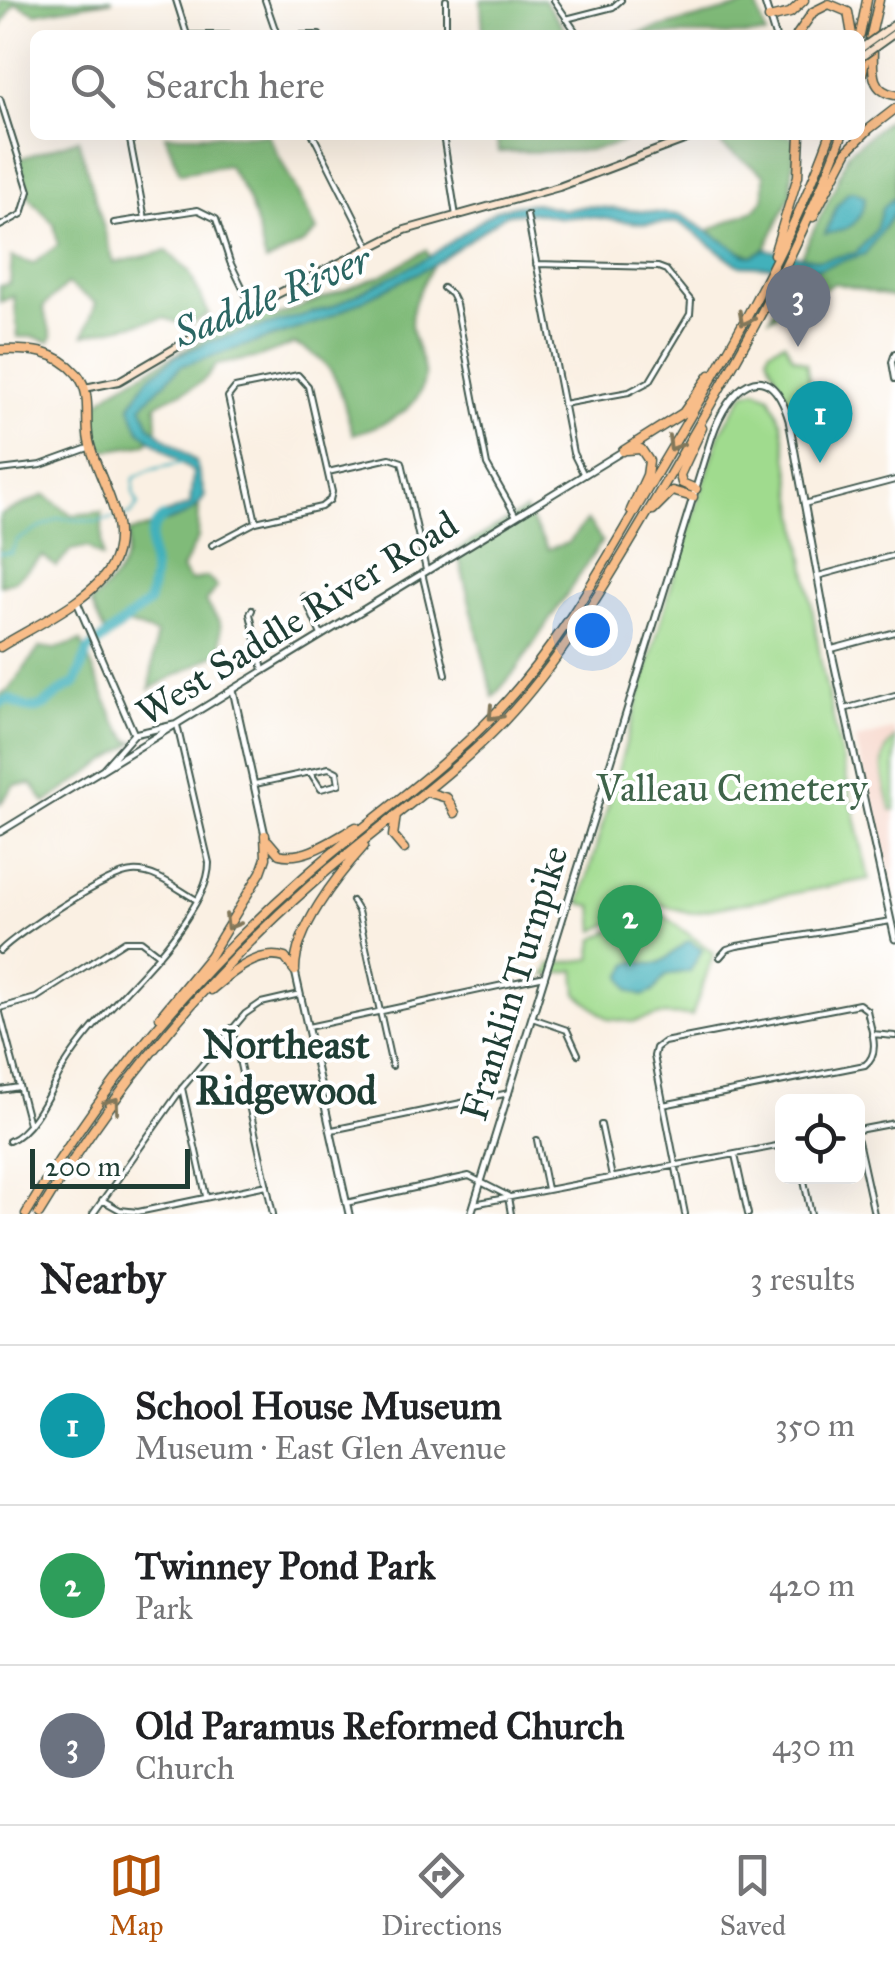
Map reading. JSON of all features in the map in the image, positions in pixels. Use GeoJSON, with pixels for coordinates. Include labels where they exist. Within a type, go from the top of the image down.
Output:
{"type":"FeatureCollection","features":[{"type":"Feature","properties":{"kind":"main road"},"geometry":{"type":"LineString","coordinates":[[769,18],[790,13],[804,0]]}},
{"type":"Feature","properties":{"kind":"main road"},"geometry":{"type":"LineString","coordinates":[[861,30],[867,0]]}},
{"type":"Feature","properties":{"kind":"main road"},"geometry":{"type":"LineString","coordinates":[[865,62],[880,0]]}},
{"type":"Feature","properties":{"kind":"main road"},"geometry":{"type":"LineString","coordinates":[[801,30],[816,10],[829,4],[848,12],[851,30]]}},
{"type":"Feature","properties":{"kind":"main road"},"geometry":{"type":"LineString","coordinates":[[865,45],[895,24]]}},
{"type":"Feature","properties":{"kind":"main road"},"geometry":{"type":"LineString","coordinates":[[873,30],[875,82],[882,91],[895,95]]}},
{"type":"Feature","properties":{"kind":"main road"},"geometry":{"type":"LineString","coordinates":[[865,54],[895,33]]}},
{"type":"Feature","properties":{"kind":"main road"},"geometry":{"type":"LineString","coordinates":[[865,132],[895,109]]}},
{"type":"Feature","properties":{"kind":"main road"},"geometry":{"type":"LineString","coordinates":[[86,388],[119,381],[252,306],[405,230],[559,187],[683,140]]}},
{"type":"Feature","properties":{"kind":"main road"},"geometry":{"type":"LineString","coordinates":[[794,140],[800,161]]}},
{"type":"Feature","properties":{"kind":"main road"},"geometry":{"type":"LineString","coordinates":[[782,239],[796,184],[800,140]]}},
{"type":"Feature","properties":{"kind":"main road"},"geometry":{"type":"LineString","coordinates":[[26,1214],[82,1126],[142,1046],[200,979],[254,922],[458,750],[520,686],[573,614],[723,360],[766,278],[828,140]]}},
{"type":"Feature","properties":{"kind":"main road"},"geometry":{"type":"LineString","coordinates":[[798,242],[840,140]]}},
{"type":"Feature","properties":{"kind":"main road"},"geometry":{"type":"LineString","coordinates":[[39,1214],[109,1108],[188,1009],[284,910],[427,792],[486,739],[539,681],[585,617],[710,406],[848,150],[858,140]]}},
{"type":"Feature","properties":{"kind":"main road"},"geometry":{"type":"LineString","coordinates":[[0,350],[32,349],[51,355],[75,372],[86,388],[90,447],[115,516],[114,561],[101,580],[0,647]]}},
{"type":"Feature","properties":{"kind":"main road"},"geometry":{"type":"LineString","coordinates":[[623,451],[683,413],[723,360]]}},
{"type":"Feature","properties":{"kind":"main road"},"geometry":{"type":"LineString","coordinates":[[694,493],[682,482],[680,472],[710,406]]}},
{"type":"Feature","properties":{"kind":"main road"},"geometry":{"type":"LineString","coordinates":[[623,451],[641,449],[648,461],[647,475],[624,530]]}},
{"type":"Feature","properties":{"kind":"main road"},"geometry":{"type":"LineString","coordinates":[[640,524],[668,493],[694,493]]}},
{"type":"Feature","properties":{"kind":"main road"},"geometry":{"type":"LineString","coordinates":[[427,792],[447,798],[456,813]]}},
{"type":"Feature","properties":{"kind":"main road"},"geometry":{"type":"LineString","coordinates":[[396,815],[393,836],[404,848]]}},
{"type":"Feature","properties":{"kind":"main road"},"geometry":{"type":"LineString","coordinates":[[266,836],[278,854],[292,856],[374,818]]}},
{"type":"Feature","properties":{"kind":"main road"},"geometry":{"type":"LineString","coordinates":[[296,971],[299,943],[324,899],[346,865],[381,827]]}},
{"type":"Feature","properties":{"kind":"main road"},"geometry":{"type":"LineString","coordinates":[[142,1046],[167,1006],[210,956],[253,886],[266,858],[266,836]]}},
{"type":"Feature","properties":{"kind":"main road"},"geometry":{"type":"LineString","coordinates":[[188,1009],[233,972],[267,957],[282,957],[296,971]]}},
{"type":"Feature","properties":{"kind":"street"},"geometry":{"type":"LineString","coordinates":[[176,0],[186,30]]}},
{"type":"Feature","properties":{"kind":"street"},"geometry":{"type":"LineString","coordinates":[[265,0],[275,30]]}},
{"type":"Feature","properties":{"kind":"street"},"geometry":{"type":"LineString","coordinates":[[446,0],[446,30]]}},
{"type":"Feature","properties":{"kind":"street"},"geometry":{"type":"LineString","coordinates":[[554,0],[574,30]]}},
{"type":"Feature","properties":{"kind":"street"},"geometry":{"type":"LineString","coordinates":[[566,19],[613,7],[621,0]]}},
{"type":"Feature","properties":{"kind":"street"},"geometry":{"type":"LineString","coordinates":[[764,0],[773,30]]}},
{"type":"Feature","properties":{"kind":"street"},"geometry":{"type":"LineString","coordinates":[[0,99],[28,191],[22,214],[0,226]]}},
{"type":"Feature","properties":{"kind":"street"},"geometry":{"type":"LineString","coordinates":[[130,140],[144,219]]}},
{"type":"Feature","properties":{"kind":"street"},"geometry":{"type":"LineString","coordinates":[[316,140],[370,248]]}},
{"type":"Feature","properties":{"kind":"street"},"geometry":{"type":"LineString","coordinates":[[444,140],[456,216]]}},
{"type":"Feature","properties":{"kind":"street"},"geometry":{"type":"LineString","coordinates":[[114,223],[198,210],[212,216],[252,306]]}},
{"type":"Feature","properties":{"kind":"street"},"geometry":{"type":"LineString","coordinates":[[527,215],[574,458],[584,475]]}},
{"type":"Feature","properties":{"kind":"street"},"geometry":{"type":"LineString","coordinates":[[536,264],[658,267],[666,270],[692,300],[690,314],[650,381],[630,392],[563,404]]}},
{"type":"Feature","properties":{"kind":"street"},"geometry":{"type":"LineString","coordinates":[[442,288],[456,304],[487,464],[516,516]]}},
{"type":"Feature","properties":{"kind":"street"},"geometry":{"type":"LineString","coordinates":[[895,353],[895,378]]}},
{"type":"Feature","properties":{"kind":"street"},"geometry":{"type":"LineString","coordinates":[[212,545],[256,522],[328,504],[332,492],[308,386],[296,375],[232,390],[228,400],[256,522]]}},
{"type":"Feature","properties":{"kind":"street","name":"Franklin Turnpike"},"geometry":{"type":"LineString","coordinates":[[470,1214],[694,493],[723,408],[739,388],[754,382],[770,386],[783,403],[804,504]]}},
{"type":"Feature","properties":{"kind":"street"},"geometry":{"type":"LineString","coordinates":[[0,470],[40,464],[90,447]]}},
{"type":"Feature","properties":{"kind":"street","name":"West Saddle River Road"},"geometry":{"type":"LineString","coordinates":[[0,832],[623,451]]}},
{"type":"Feature","properties":{"kind":"street"},"geometry":{"type":"LineString","coordinates":[[328,472],[390,458],[402,462],[446,674]]}},
{"type":"Feature","properties":{"kind":"street"},"geometry":{"type":"LineString","coordinates":[[895,480],[804,504],[831,649],[895,937]]}},
{"type":"Feature","properties":{"kind":"street"},"geometry":{"type":"LineString","coordinates":[[818,576],[895,556]]}},
{"type":"Feature","properties":{"kind":"street"},"geometry":{"type":"LineString","coordinates":[[304,596],[321,635]]}},
{"type":"Feature","properties":{"kind":"street"},"geometry":{"type":"LineString","coordinates":[[76,600],[134,734]]}},
{"type":"Feature","properties":{"kind":"street"},"geometry":{"type":"LineString","coordinates":[[252,610],[263,670]]}},
{"type":"Feature","properties":{"kind":"street"},"geometry":{"type":"LineString","coordinates":[[831,649],[895,632]]}},
{"type":"Feature","properties":{"kind":"street"},"geometry":{"type":"LineString","coordinates":[[232,690],[266,836]]}},
{"type":"Feature","properties":{"kind":"street"},"geometry":{"type":"LineString","coordinates":[[844,709],[895,695]]}},
{"type":"Feature","properties":{"kind":"street"},"geometry":{"type":"LineString","coordinates":[[9,1141],[16,1139],[29,1124],[69,1059],[159,954],[197,900],[208,876],[178,724],[134,734],[102,770]]}},
{"type":"Feature","properties":{"kind":"street"},"geometry":{"type":"LineString","coordinates":[[255,784],[310,772],[334,769],[339,784],[322,789],[310,772]]}},
{"type":"Feature","properties":{"kind":"street"},"geometry":{"type":"LineString","coordinates":[[0,951],[110,878],[125,873],[154,875],[197,900]]}},
{"type":"Feature","properties":{"kind":"street"},"geometry":{"type":"LineString","coordinates":[[352,902],[358,910],[392,1066]]}},
{"type":"Feature","properties":{"kind":"street"},"geometry":{"type":"LineString","coordinates":[[720,958],[727,949],[737,946],[891,921]]}},
{"type":"Feature","properties":{"kind":"street"},"geometry":{"type":"LineString","coordinates":[[29,1124],[0,1011],[46,993],[125,942],[141,940],[159,954]]}},
{"type":"Feature","properties":{"kind":"street"},"geometry":{"type":"LineString","coordinates":[[296,971],[348,1214]]}},
{"type":"Feature","properties":{"kind":"street"},"geometry":{"type":"LineString","coordinates":[[308,1027],[545,976]]}},
{"type":"Feature","properties":{"kind":"street"},"geometry":{"type":"LineString","coordinates":[[93,1214],[182,1088],[232,1028],[256,1004],[300,994]]}},
{"type":"Feature","properties":{"kind":"street"},"geometry":{"type":"LineString","coordinates":[[664,1104],[865,1065],[874,1056],[866,1010],[859,1004],[664,1042],[656,1048],[654,1056],[686,1214]]}},
{"type":"Feature","properties":{"kind":"street"},"geometry":{"type":"LineString","coordinates":[[532,1018],[566,1030],[578,1054]]}},
{"type":"Feature","properties":{"kind":"street"},"geometry":{"type":"LineString","coordinates":[[232,1028],[273,1214]]}},
{"type":"Feature","properties":{"kind":"street"},"geometry":{"type":"LineString","coordinates":[[872,1034],[895,1036]]}},
{"type":"Feature","properties":{"kind":"street"},"geometry":{"type":"LineString","coordinates":[[874,1045],[885,1037]]}},
{"type":"Feature","properties":{"kind":"street"},"geometry":{"type":"LineString","coordinates":[[0,1090],[19,1087]]}},
{"type":"Feature","properties":{"kind":"street"},"geometry":{"type":"LineString","coordinates":[[182,1088],[207,1198]]}},
{"type":"Feature","properties":{"kind":"street"},"geometry":{"type":"LineString","coordinates":[[330,1131],[509,1092]]}},
{"type":"Feature","properties":{"kind":"street"},"geometry":{"type":"LineString","coordinates":[[865,1129],[895,1123]]}},
{"type":"Feature","properties":{"kind":"street"},"geometry":{"type":"LineString","coordinates":[[601,1125],[612,1177]]}},
{"type":"Feature","properties":{"kind":"street"},"geometry":{"type":"LineString","coordinates":[[536,1140],[547,1189]]}},
{"type":"Feature","properties":{"kind":"street"},"geometry":{"type":"LineString","coordinates":[[474,1204],[775,1146]]}},
{"type":"Feature","properties":{"kind":"street"},"geometry":{"type":"LineString","coordinates":[[735,1154],[748,1214]]}},
{"type":"Feature","properties":{"kind":"street"},"geometry":{"type":"LineString","coordinates":[[865,1173],[874,1214]]}},
{"type":"Feature","properties":{"kind":"street"},"geometry":{"type":"LineString","coordinates":[[346,1203],[467,1177],[508,1197],[512,1214]]}},
{"type":"Feature","properties":{"kind":"street"},"geometry":{"type":"LineString","coordinates":[[805,1184],[812,1214]]}},
{"type":"Feature","properties":{"kind":"street"},"geometry":{"type":"LineString","coordinates":[[102,1200],[120,1210],[138,1212],[267,1185]]}},
{"type":"Feature","properties":{"kind":"shaded area"},"geometry":{"type":"Polygon","coordinates":[[[895,729],[895,915],[856,739],[895,729]]]}},
{"type":"Feature","properties":{"kind":"green space"},"geometry":{"type":"Polygon","coordinates":[[[0,0],[113,0],[36,13],[15,3],[0,28],[0,0]]]}},
{"type":"Feature","properties":{"kind":"green space"},"geometry":{"type":"Polygon","coordinates":[[[481,0],[544,0],[565,30],[483,30],[481,0]]]}},
{"type":"Feature","properties":{"kind":"green space"},"geometry":{"type":"Polygon","coordinates":[[[756,3],[764,30],[651,30],[756,3]]]}},
{"type":"Feature","properties":{"kind":"green space"},"geometry":{"type":"Polygon","coordinates":[[[895,114],[895,298],[835,283],[770,318],[848,153],[895,114]]]}},
{"type":"Feature","properties":{"kind":"green space"},"geometry":{"type":"Polygon","coordinates":[[[78,140],[114,263],[167,251],[189,272],[209,314],[188,326],[164,318],[84,335],[96,303],[67,284],[43,307],[52,337],[49,342],[18,337],[14,296],[0,302],[0,286],[10,283],[12,257],[33,264],[58,245],[54,224],[29,197],[19,159],[78,140]]]}},
{"type":"Feature","properties":{"kind":"green space"},"geometry":{"type":"Polygon","coordinates":[[[167,140],[271,140],[317,231],[304,243],[266,262],[248,201],[227,165],[180,173],[167,140]]]}},
{"type":"Feature","properties":{"kind":"green space"},"geometry":{"type":"Polygon","coordinates":[[[497,140],[624,140],[587,150],[499,152],[497,140]]]}},
{"type":"Feature","properties":{"kind":"green space"},"geometry":{"type":"Polygon","coordinates":[[[725,140],[795,140],[791,189],[794,188],[765,249],[752,256],[725,244],[709,230],[754,210],[764,199],[764,174],[722,146],[725,140]]]}},
{"type":"Feature","properties":{"kind":"green space"},"geometry":{"type":"Polygon","coordinates":[[[426,250],[433,265],[415,301],[411,324],[424,378],[415,400],[397,416],[353,434],[330,370],[294,344],[259,357],[216,365],[196,386],[156,405],[157,428],[146,444],[110,450],[93,448],[91,426],[97,404],[113,390],[265,304],[273,318],[380,276],[426,250]]]}},
{"type":"Feature","properties":{"kind":"green space"},"geometry":{"type":"Polygon","coordinates":[[[784,342],[793,357],[806,363],[814,405],[794,412],[767,356],[769,350],[784,342]]]}},
{"type":"Feature","properties":{"kind":"green space","name":"Valleau Cemetery"},"geometry":{"type":"Polygon","coordinates":[[[756,390],[770,396],[782,423],[822,668],[869,879],[691,913],[651,902],[595,931],[593,906],[580,903],[675,572],[720,433],[744,393],[756,390]]]}},
{"type":"Feature","properties":{"kind":"green space"},"geometry":{"type":"Polygon","coordinates":[[[45,495],[72,515],[102,512],[102,557],[88,547],[71,550],[56,567],[43,556],[14,581],[0,585],[0,515],[45,495]]]}},
{"type":"Feature","properties":{"kind":"green space"},"geometry":{"type":"Polygon","coordinates":[[[199,507],[198,538],[182,569],[190,581],[207,577],[217,587],[206,602],[220,623],[222,651],[150,689],[156,634],[128,624],[108,640],[91,603],[119,572],[128,533],[176,519],[199,507]]]}},
{"type":"Feature","properties":{"kind":"green space"},"geometry":{"type":"Polygon","coordinates":[[[525,510],[548,549],[568,543],[587,520],[602,541],[517,669],[493,697],[457,550],[525,510]]]}},
{"type":"Feature","properties":{"kind":"green space"},"geometry":{"type":"Polygon","coordinates":[[[81,641],[115,721],[135,742],[45,803],[32,784],[14,785],[0,804],[0,694],[8,691],[40,647],[55,649],[81,641]]]}},
{"type":"Feature","properties":{"kind":"green space"},"geometry":{"type":"Polygon","coordinates":[[[895,738],[895,810],[891,810],[883,763],[895,738]]]}},
{"type":"Feature","properties":{"kind":"green space"},"geometry":{"type":"Polygon","coordinates":[[[652,907],[714,953],[692,1016],[660,1015],[632,1022],[608,1019],[577,994],[575,970],[545,976],[551,964],[591,959],[594,940],[652,907]]]}},
{"type":"Feature","properties":{"kind":"water"},"geometry":{"type":"Polygon","coordinates":[[[848,192],[865,197],[857,220],[848,228],[825,234],[837,206],[848,192]]]}},
{"type":"Feature","properties":{"kind":"water"},"geometry":{"type":"Polygon","coordinates":[[[895,197],[895,212],[865,254],[817,269],[738,265],[679,222],[646,224],[532,212],[506,214],[433,265],[319,322],[181,366],[142,405],[150,426],[196,462],[205,496],[190,512],[154,525],[158,517],[190,505],[193,472],[140,431],[130,406],[148,378],[177,356],[209,342],[332,307],[429,257],[496,210],[535,203],[565,210],[586,206],[681,215],[745,254],[752,256],[765,249],[820,260],[856,253],[876,230],[882,208],[895,197]]]}},
{"type":"Feature","properties":{"kind":"water"},"geometry":{"type":"Polygon","coordinates":[[[689,941],[702,950],[690,971],[666,975],[653,992],[642,996],[629,991],[622,976],[629,964],[661,962],[689,941]]]}},
{"type":"Feature","properties":{"kind":"waterway"},"geometry":{"type":"LineString","coordinates":[[0,553],[11,553],[17,540],[59,518],[97,522],[131,514],[138,504],[133,492],[134,478],[181,463]]}},
{"type":"Feature","properties":{"kind":"waterway","name":"Saddle River"},"geometry":{"type":"LineString","coordinates":[[0,703],[9,699],[22,706],[39,707],[75,684],[88,651],[148,603],[153,579],[151,536],[163,518]]}},
{"type":"Feature","properties":{"kind":"place","name":"Old Paramus Reformed Church"},"geometry":{"type":"Point","coordinates":[798,347]}},
{"type":"Feature","properties":{"kind":"place","name":"School House Museum"},"geometry":{"type":"Point","coordinates":[820,463]}},
{"type":"Feature","properties":{"kind":"place","name":"Twinney Pond Park"},"geometry":{"type":"Point","coordinates":[630,967]}},
{"type":"Feature","properties":{"kind":"district","name":"Northeast Ridgewood"},"geometry":{"type":"Point","coordinates":[286,1067]}}]}
